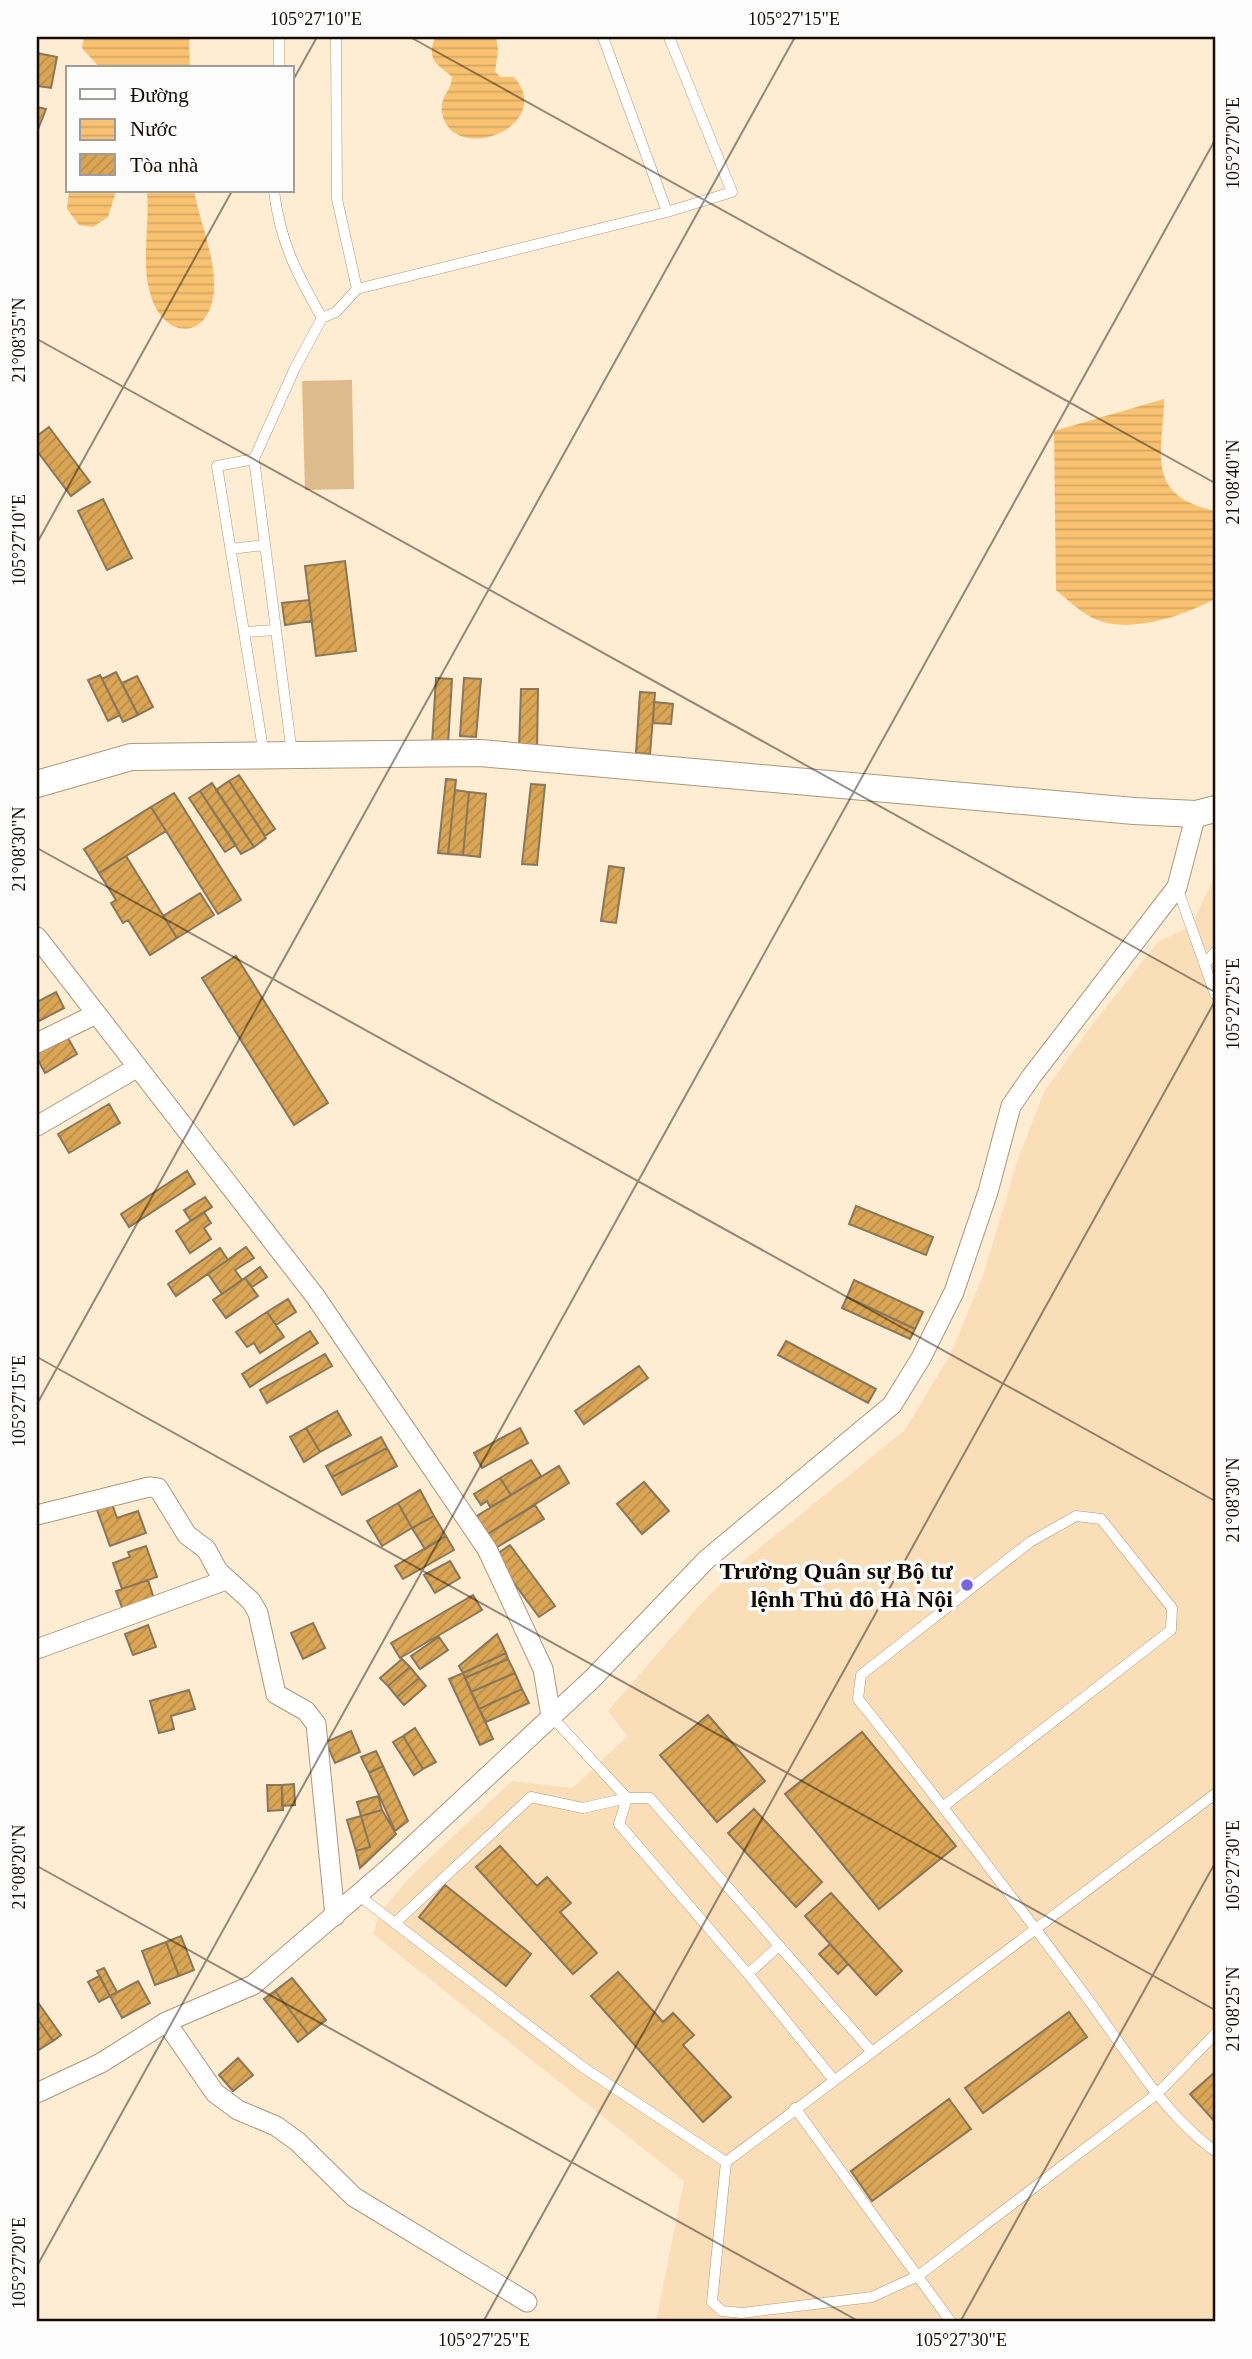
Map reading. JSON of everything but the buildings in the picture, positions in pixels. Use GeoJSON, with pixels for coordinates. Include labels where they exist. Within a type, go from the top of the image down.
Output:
{"type":"FeatureCollection","features":[{"type":"Feature","properties":{"kind":"street"},"geometry":{"type":"LineString","coordinates":[[37,784],[131,757],[480,753],[1206,812],[1177,887],[1031,1077],[1012,1106],[988,1192],[954,1292],[921,1359],[892,1405],[706,1560],[592,1679],[335,1916],[253,1985],[166,2022],[101,2063],[37,2093]]}},
{"type":"Feature","properties":{"kind":"street"},"geometry":{"type":"LineString","coordinates":[[37,937],[315,1296],[487,1549],[543,1669],[551,1716]]}},
{"type":"Feature","properties":{"kind":"street"},"geometry":{"type":"LineString","coordinates":[[37,1043],[96,1014]]}},
{"type":"Feature","properties":{"kind":"street"},"geometry":{"type":"LineString","coordinates":[[37,1126],[138,1067]]}},
{"type":"Feature","properties":{"kind":"street"},"geometry":{"type":"LineString","coordinates":[[37,1515],[149,1487],[158,1488],[180,1527],[206,1549],[226,1580],[251,1601],[258,1613],[276,1694],[306,1711],[316,1724],[335,1916]]}},
{"type":"Feature","properties":{"kind":"street"},"geometry":{"type":"LineString","coordinates":[[37,1649],[226,1580]]}},
{"type":"Feature","properties":{"kind":"street"},"geometry":{"type":"LineString","coordinates":[[166,2022],[215,2093],[238,2110],[276,2126],[298,2142],[354,2197],[527,2302]]}},
{"type":"Feature","properties":{"kind":"lane"},"geometry":{"type":"LineString","coordinates":[[279,37],[279,66]]}},
{"type":"Feature","properties":{"kind":"lane"},"geometry":{"type":"LineString","coordinates":[[336,37],[337,199],[357,289]]}},
{"type":"Feature","properties":{"kind":"lane"},"geometry":{"type":"LineString","coordinates":[[603,37],[667,212]]}},
{"type":"Feature","properties":{"kind":"lane"},"geometry":{"type":"LineString","coordinates":[[292,754],[254,459],[295,368],[322,318],[336,312],[357,289],[667,212],[732,192],[669,37]]}},
{"type":"Feature","properties":{"kind":"lane"},"geometry":{"type":"LineString","coordinates":[[274,192],[279,228],[294,270],[322,318]]}},
{"type":"Feature","properties":{"kind":"lane"},"geometry":{"type":"LineString","coordinates":[[254,459],[217,466],[264,755]]}},
{"type":"Feature","properties":{"kind":"lane"},"geometry":{"type":"LineString","coordinates":[[231,549],[265,545]]}},
{"type":"Feature","properties":{"kind":"lane"},"geometry":{"type":"LineString","coordinates":[[244,632],[276,630]]}},
{"type":"Feature","properties":{"kind":"lane"},"geometry":{"type":"LineString","coordinates":[[1177,887],[1215,994]]}},
{"type":"Feature","properties":{"kind":"lane"},"geometry":{"type":"LineString","coordinates":[[1205,964],[1215,952]]}},
{"type":"Feature","properties":{"kind":"lane"},"geometry":{"type":"LineString","coordinates":[[944,1806],[1171,1630],[1172,1608],[1101,1519],[1076,1516],[1030,1542],[861,1675],[858,1699],[944,1806],[1158,2093],[1203,2143],[1215,2151]]}},
{"type":"Feature","properties":{"kind":"lane"},"geometry":{"type":"LineString","coordinates":[[551,1716],[627,1798]]}},
{"type":"Feature","properties":{"kind":"lane"},"geometry":{"type":"LineString","coordinates":[[1215,1794],[726,2162],[711,2289],[712,2302],[722,2311],[742,2313],[872,2297],[918,2276],[1158,2093],[1215,2034]]}},
{"type":"Feature","properties":{"kind":"lane"},"geometry":{"type":"LineString","coordinates":[[395,1923],[531,1797],[583,1808],[627,1798],[650,1798],[871,2051]]}},
{"type":"Feature","properties":{"kind":"lane"},"geometry":{"type":"LineString","coordinates":[[627,1798],[619,1824],[748,1974],[833,2079]]}},
{"type":"Feature","properties":{"kind":"lane"},"geometry":{"type":"LineString","coordinates":[[358,1895],[584,2068],[726,2162]]}},
{"type":"Feature","properties":{"kind":"lane"},"geometry":{"type":"LineString","coordinates":[[748,1974],[779,1946]]}},
{"type":"Feature","properties":{"kind":"lane"},"geometry":{"type":"LineString","coordinates":[[795,2108],[951,2322]]}},
{"type":"Feature","properties":{"kind":"shaded area"},"geometry":{"type":"Polygon","coordinates":[[[352,380],[354,489],[305,490],[302,381],[352,380]]]}},
{"type":"Feature","properties":{"kind":"shaded area","name":"Trường Quân sự Bộ tư lệnh Thủ đô Hà Nội"},"geometry":{"type":"Polygon","coordinates":[[[1215,876],[1215,2322],[656,2322],[684,2181],[373,1934],[380,1912],[415,1872],[512,1781],[573,1788],[627,1736],[608,1711],[697,1608],[742,1562],[905,1430],[950,1355],[983,1276],[1018,1159],[1044,1092],[1092,1025],[1158,942],[1191,926],[1215,876]]]}},
{"type":"Feature","properties":{"kind":"water"},"geometry":{"type":"Polygon","coordinates":[[[84,37],[189,37],[190,66],[98,66],[82,48],[84,37]]]}},
{"type":"Feature","properties":{"kind":"water"},"geometry":{"type":"Polygon","coordinates":[[[435,37],[496,37],[498,50],[495,72],[501,77],[514,77],[524,95],[522,111],[513,124],[498,134],[481,138],[464,137],[450,129],[442,107],[452,77],[435,62],[432,52],[435,37]]]}},
{"type":"Feature","properties":{"kind":"water"},"geometry":{"type":"Polygon","coordinates":[[[69,192],[116,192],[108,217],[93,227],[79,225],[67,209],[69,192]]]}},
{"type":"Feature","properties":{"kind":"water"},"geometry":{"type":"Polygon","coordinates":[[[147,192],[194,192],[214,279],[210,308],[204,320],[195,327],[185,329],[164,319],[150,293],[146,268],[147,192]]]}},
{"type":"Feature","properties":{"kind":"water"},"geometry":{"type":"Polygon","coordinates":[[[1164,399],[1161,455],[1162,470],[1167,483],[1177,495],[1192,504],[1215,511],[1215,599],[1187,612],[1154,622],[1121,625],[1105,622],[1086,614],[1056,590],[1054,431],[1164,399]]]}},
{"type":"Feature","properties":{"kind":"place","name":"Trường Quân sự Bộ tư lệnh Thủ đô Hà Nội"},"geometry":{"type":"Point","coordinates":[967,1585]}}]}
